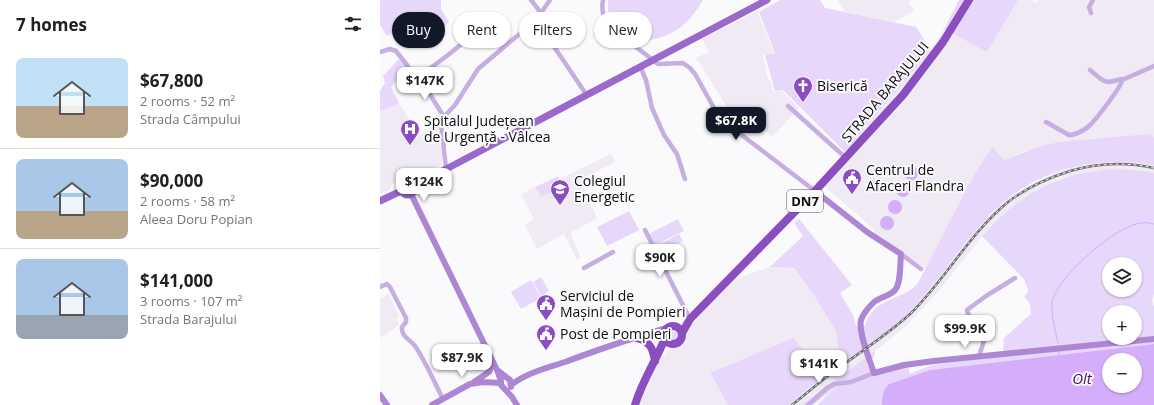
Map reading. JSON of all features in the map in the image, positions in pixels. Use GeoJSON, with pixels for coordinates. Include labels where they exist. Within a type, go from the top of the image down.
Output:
{"type":"FeatureCollection","features":[{"type":"Feature","properties":{"kind":"highway","name":"STRADA BARAJULUI"},"geometry":{"type":"LineString","coordinates":[[682,333],[690,319],[815,191],[916,79],[949,33],[968,0]]}},
{"type":"Feature","properties":{"kind":"highway","name":"STRADA BARAJULUI"},"geometry":{"type":"LineString","coordinates":[[672,326],[690,319]]}},
{"type":"Feature","properties":{"kind":"highway"},"geometry":{"type":"LineString","coordinates":[[672,326],[679,328],[682,333]]}},
{"type":"Feature","properties":{"kind":"highway","name":"DN7"},"geometry":{"type":"LineString","coordinates":[[635,405],[643,383],[656,359],[666,331],[672,326]]}},
{"type":"Feature","properties":{"kind":"highway","name":"DN7"},"geometry":{"type":"LineString","coordinates":[[656,359],[680,341],[682,333]]}},
{"type":"Feature","properties":{"kind":"highway"},"geometry":{"type":"LineString","coordinates":[[664,337],[667,342],[675,344]]}},
{"type":"Feature","properties":{"kind":"highway"},"geometry":{"type":"LineString","coordinates":[[633,339],[645,341],[650,345],[656,359]]}},
{"type":"Feature","properties":{"kind":"main road"},"geometry":{"type":"LineString","coordinates":[[414,186],[586,94],[767,0]]}},
{"type":"Feature","properties":{"kind":"main road"},"geometry":{"type":"LineString","coordinates":[[401,191],[401,186],[406,182],[411,183],[414,186]]}},
{"type":"Feature","properties":{"kind":"main road"},"geometry":{"type":"LineString","coordinates":[[401,191],[406,195],[411,194],[414,191],[414,186]]}},
{"type":"Feature","properties":{"kind":"main road"},"geometry":{"type":"LineString","coordinates":[[380,201],[401,191]]}},
{"type":"Feature","properties":{"kind":"street"},"geometry":{"type":"LineString","coordinates":[[531,0],[541,12],[550,0]]}},
{"type":"Feature","properties":{"kind":"street"},"geometry":{"type":"LineString","coordinates":[[603,0],[602,12],[606,22],[613,29],[653,60],[661,64],[683,63],[695,74],[714,108],[726,122],[867,232],[921,269]]}},
{"type":"Feature","properties":{"kind":"street"},"geometry":{"type":"LineString","coordinates":[[1091,13],[1089,7],[1093,0]]}},
{"type":"Feature","properties":{"kind":"street"},"geometry":{"type":"LineString","coordinates":[[446,168],[441,124],[444,116],[455,105],[478,69],[519,34]]}},
{"type":"Feature","properties":{"kind":"street"},"geometry":{"type":"LineString","coordinates":[[417,78],[457,48]]}},
{"type":"Feature","properties":{"kind":"street"},"geometry":{"type":"LineString","coordinates":[[555,48],[586,94]]}},
{"type":"Feature","properties":{"kind":"street"},"geometry":{"type":"LineString","coordinates":[[380,52],[390,49],[396,51],[436,102],[444,116]]}},
{"type":"Feature","properties":{"kind":"street"},"geometry":{"type":"LineString","coordinates":[[640,66],[646,80],[652,108],[664,135],[676,154],[685,179]]}},
{"type":"Feature","properties":{"kind":"street"},"geometry":{"type":"LineString","coordinates":[[1090,70],[1106,82],[1110,83],[1121,79],[1122,80],[1154,66]]}},
{"type":"Feature","properties":{"kind":"street"},"geometry":{"type":"LineString","coordinates":[[1046,122],[1069,135],[1091,125],[1118,89],[1122,80]]}},
{"type":"Feature","properties":{"kind":"street","name":"STRADA BARAJULUI"},"geometry":{"type":"LineString","coordinates":[[788,106],[846,158]]}},
{"type":"Feature","properties":{"kind":"street"},"geometry":{"type":"LineString","coordinates":[[411,194],[493,363],[506,383],[516,405]]}},
{"type":"Feature","properties":{"kind":"street"},"geometry":{"type":"LineString","coordinates":[[645,230],[690,319]]}},
{"type":"Feature","properties":{"kind":"street"},"geometry":{"type":"LineString","coordinates":[[584,268],[613,252]]}},
{"type":"Feature","properties":{"kind":"street"},"geometry":{"type":"LineString","coordinates":[[874,373],[864,344],[861,327],[862,318],[873,303],[881,297],[892,293],[896,289],[901,254]]}},
{"type":"Feature","properties":{"kind":"street"},"geometry":{"type":"LineString","coordinates":[[979,357],[984,338],[980,329],[969,316],[967,310],[1015,278]]}},
{"type":"Feature","properties":{"kind":"street"},"geometry":{"type":"LineString","coordinates":[[380,287],[385,284],[389,285],[406,320],[402,327],[402,331],[405,337],[416,347],[443,399]]}},
{"type":"Feature","properties":{"kind":"street"},"geometry":{"type":"LineString","coordinates":[[470,384],[482,382],[506,383],[672,326]]}},
{"type":"Feature","properties":{"kind":"street"},"geometry":{"type":"LineString","coordinates":[[633,339],[664,337]]}},
{"type":"Feature","properties":{"kind":"street"},"geometry":{"type":"LineString","coordinates":[[808,405],[827,388],[834,384],[851,382],[874,373],[914,364],[1154,339]]}},
{"type":"Feature","properties":{"kind":"street"},"geometry":{"type":"LineString","coordinates":[[432,405],[486,375],[493,363]]}},
{"type":"Feature","properties":{"kind":"street"},"geometry":{"type":"LineString","coordinates":[[380,395],[387,405]]}},
{"type":"Feature","properties":{"kind":"shaded area"},"geometry":{"type":"Polygon","coordinates":[[[380,0],[441,0],[441,9],[443,12],[392,12],[392,33],[389,35],[386,35],[380,24],[380,0]]]}},
{"type":"Feature","properties":{"kind":"shaded area"},"geometry":{"type":"Polygon","coordinates":[[[608,0],[703,0],[685,24],[670,34],[652,40],[652,12],[608,12],[608,0]]]}},
{"type":"Feature","properties":{"kind":"shaded area"},"geometry":{"type":"Polygon","coordinates":[[[780,0],[820,0],[825,8],[916,27],[931,50],[845,152],[783,90],[775,91],[765,55],[775,53],[759,12],[780,0]]]}},
{"type":"Feature","properties":{"kind":"shaded area"},"geometry":{"type":"Polygon","coordinates":[[[838,0],[912,0],[909,2],[914,11],[894,22],[845,12],[838,0]]]}},
{"type":"Feature","properties":{"kind":"shaded area"},"geometry":{"type":"Polygon","coordinates":[[[959,0],[1018,0],[987,52],[944,29],[959,0]]]}},
{"type":"Feature","properties":{"kind":"shaded area"},"geometry":{"type":"Polygon","coordinates":[[[1018,0],[1032,0],[1036,3],[1038,0],[1154,0],[1154,137],[1150,134],[1025,151],[1004,160],[992,147],[973,177],[926,269],[873,233],[874,229],[824,186],[845,152],[931,50],[944,29],[987,52],[1018,0]]]}},
{"type":"Feature","properties":{"kind":"shaded area"},"geometry":{"type":"Polygon","coordinates":[[[757,11],[774,53],[763,55],[768,79],[771,82],[774,92],[782,91],[799,108],[772,137],[748,113],[740,120],[729,110],[696,58],[709,52],[702,39],[757,11]]]}},
{"type":"Feature","properties":{"kind":"shaded area"},"geometry":{"type":"Polygon","coordinates":[[[445,16],[449,22],[445,26],[445,16]]]}},
{"type":"Feature","properties":{"kind":"shaded area"},"geometry":{"type":"Polygon","coordinates":[[[399,59],[407,69],[391,87],[399,103],[380,111],[380,91],[385,83],[383,76],[399,59]]]}},
{"type":"Feature","properties":{"kind":"shaded area","name":"Spitalul Județean de Urgență - Vâlcea"},"geometry":{"type":"Polygon","coordinates":[[[399,103],[419,135],[437,126],[442,164],[392,184],[390,189],[380,194],[380,111],[399,103]]]}},
{"type":"Feature","properties":{"kind":"shaded area"},"geometry":{"type":"Polygon","coordinates":[[[1150,134],[1154,137],[1154,165],[1130,162],[1107,162],[1085,165],[1063,170],[1022,188],[1004,202],[975,231],[924,295],[902,319],[883,335],[813,384],[789,405],[728,405],[710,373],[794,338],[815,368],[839,352],[836,331],[817,300],[794,268],[770,267],[803,236],[794,223],[799,219],[852,285],[840,293],[853,315],[856,326],[865,326],[871,313],[875,309],[885,302],[907,292],[918,283],[973,177],[992,147],[1004,160],[1041,146],[1060,142],[1150,134]]]}},
{"type":"Feature","properties":{"kind":"shaded area","name":"Colegiul Energetic"},"geometry":{"type":"Polygon","coordinates":[[[611,154],[615,162],[585,177],[581,182],[597,218],[572,232],[571,235],[581,258],[577,260],[564,234],[537,249],[525,225],[534,219],[521,194],[558,176],[560,179],[611,154]]]}},
{"type":"Feature","properties":{"kind":"shaded area"},"geometry":{"type":"Polygon","coordinates":[[[1118,161],[1154,165],[1154,173],[1135,170],[1110,169],[1092,171],[1059,179],[1024,198],[993,223],[937,293],[906,326],[802,405],[789,405],[822,378],[901,320],[930,288],[987,218],[1008,199],[1037,181],[1057,172],[1089,163],[1118,161]]]}},
{"type":"Feature","properties":{"kind":"shaded area"},"geometry":{"type":"Polygon","coordinates":[[[1110,169],[1135,170],[1154,173],[1154,294],[1152,301],[1154,307],[1154,344],[930,370],[889,384],[882,400],[882,405],[817,405],[836,387],[813,405],[802,405],[875,351],[874,357],[866,364],[874,375],[908,366],[910,374],[932,365],[1003,356],[1004,338],[1031,314],[1030,304],[1024,296],[1027,294],[1028,290],[1024,279],[982,236],[1010,209],[1024,198],[1039,189],[1072,176],[1110,169]]]}},
{"type":"Feature","properties":{"kind":"shaded area"},"geometry":{"type":"Polygon","coordinates":[[[557,177],[562,187],[541,197],[536,187],[557,177]]]}},
{"type":"Feature","properties":{"kind":"shaded area"},"geometry":{"type":"Polygon","coordinates":[[[629,211],[639,230],[607,246],[597,227],[629,211]]]}},
{"type":"Feature","properties":{"kind":"shaded area"},"geometry":{"type":"Polygon","coordinates":[[[678,219],[684,231],[655,245],[649,234],[678,219]]]}},
{"type":"Feature","properties":{"kind":"shaded area"},"geometry":{"type":"Polygon","coordinates":[[[679,234],[683,241],[659,253],[656,246],[679,234]]]}},
{"type":"Feature","properties":{"kind":"shaded area"},"geometry":{"type":"Polygon","coordinates":[[[770,267],[793,268],[817,300],[836,331],[839,352],[815,369],[710,374],[728,405],[639,405],[661,358],[699,316],[735,279],[770,267]]]}},
{"type":"Feature","properties":{"kind":"shaded area"},"geometry":{"type":"Polygon","coordinates":[[[541,277],[549,291],[541,296],[533,282],[541,277]]]}},
{"type":"Feature","properties":{"kind":"shaded area"},"geometry":{"type":"Polygon","coordinates":[[[531,280],[541,298],[521,309],[511,292],[531,280]]]}},
{"type":"Feature","properties":{"kind":"shaded area"},"geometry":{"type":"Polygon","coordinates":[[[389,294],[399,316],[396,318],[399,324],[380,338],[380,299],[389,294]]]}},
{"type":"Feature","properties":{"kind":"shaded area"},"geometry":{"type":"Polygon","coordinates":[[[673,329],[677,331],[679,335],[677,339],[673,341],[669,339],[667,335],[669,331],[673,329]]]}},
{"type":"Feature","properties":{"kind":"water"},"geometry":{"type":"Polygon","coordinates":[[[908,166],[914,166],[918,170],[918,176],[914,180],[908,180],[904,176],[904,170],[908,166]]]}},
{"type":"Feature","properties":{"kind":"water"},"geometry":{"type":"Polygon","coordinates":[[[900,183],[906,183],[910,187],[910,193],[906,197],[900,197],[896,193],[896,187],[900,183]]]}},
{"type":"Feature","properties":{"kind":"water"},"geometry":{"type":"Polygon","coordinates":[[[892,200],[898,200],[902,204],[902,210],[898,214],[892,214],[888,210],[888,204],[892,200]]]}},
{"type":"Feature","properties":{"kind":"water"},"geometry":{"type":"Polygon","coordinates":[[[884,216],[890,216],[894,220],[894,226],[890,230],[884,230],[880,226],[880,220],[884,216]]]}},
{"type":"Feature","properties":{"kind":"water","name":"Olt"},"geometry":{"type":"Polygon","coordinates":[[[1154,344],[1154,405],[882,405],[884,390],[889,384],[930,370],[1154,344]]]}},
{"type":"Feature","properties":{"kind":"waterway"},"geometry":{"type":"LineString","coordinates":[[1058,343],[1053,320],[1052,302],[1058,288],[1067,276],[1091,252],[1118,232],[1142,223],[1154,224]]}},
{"type":"Feature","properties":{"kind":"railway"},"geometry":{"type":"LineString","coordinates":[[792,405],[831,373],[883,336],[910,314],[935,287],[981,228],[1015,197],[1045,180],[1080,168],[1112,164],[1154,168]]}},
{"type":"Feature","properties":{"kind":"place","name":"Biserică"},"geometry":{"type":"Point","coordinates":[803,103]}},
{"type":"Feature","properties":{"kind":"place","name":"Spitalul Județean de Urgență - Vâlcea"},"geometry":{"type":"Point","coordinates":[410,146]}},
{"type":"Feature","properties":{"kind":"place","name":"Centrul de Afaceri Flandra"},"geometry":{"type":"Point","coordinates":[852,195]}},
{"type":"Feature","properties":{"kind":"place","name":"Colegiul Energetic"},"geometry":{"type":"Point","coordinates":[560,206]}},
{"type":"Feature","properties":{"kind":"place","name":"Serviciul de Mașini de Pompieri"},"geometry":{"type":"Point","coordinates":[546,321]}},
{"type":"Feature","properties":{"kind":"place","name":"Post de Pompieri"},"geometry":{"type":"Point","coordinates":[546,351]}}]}
